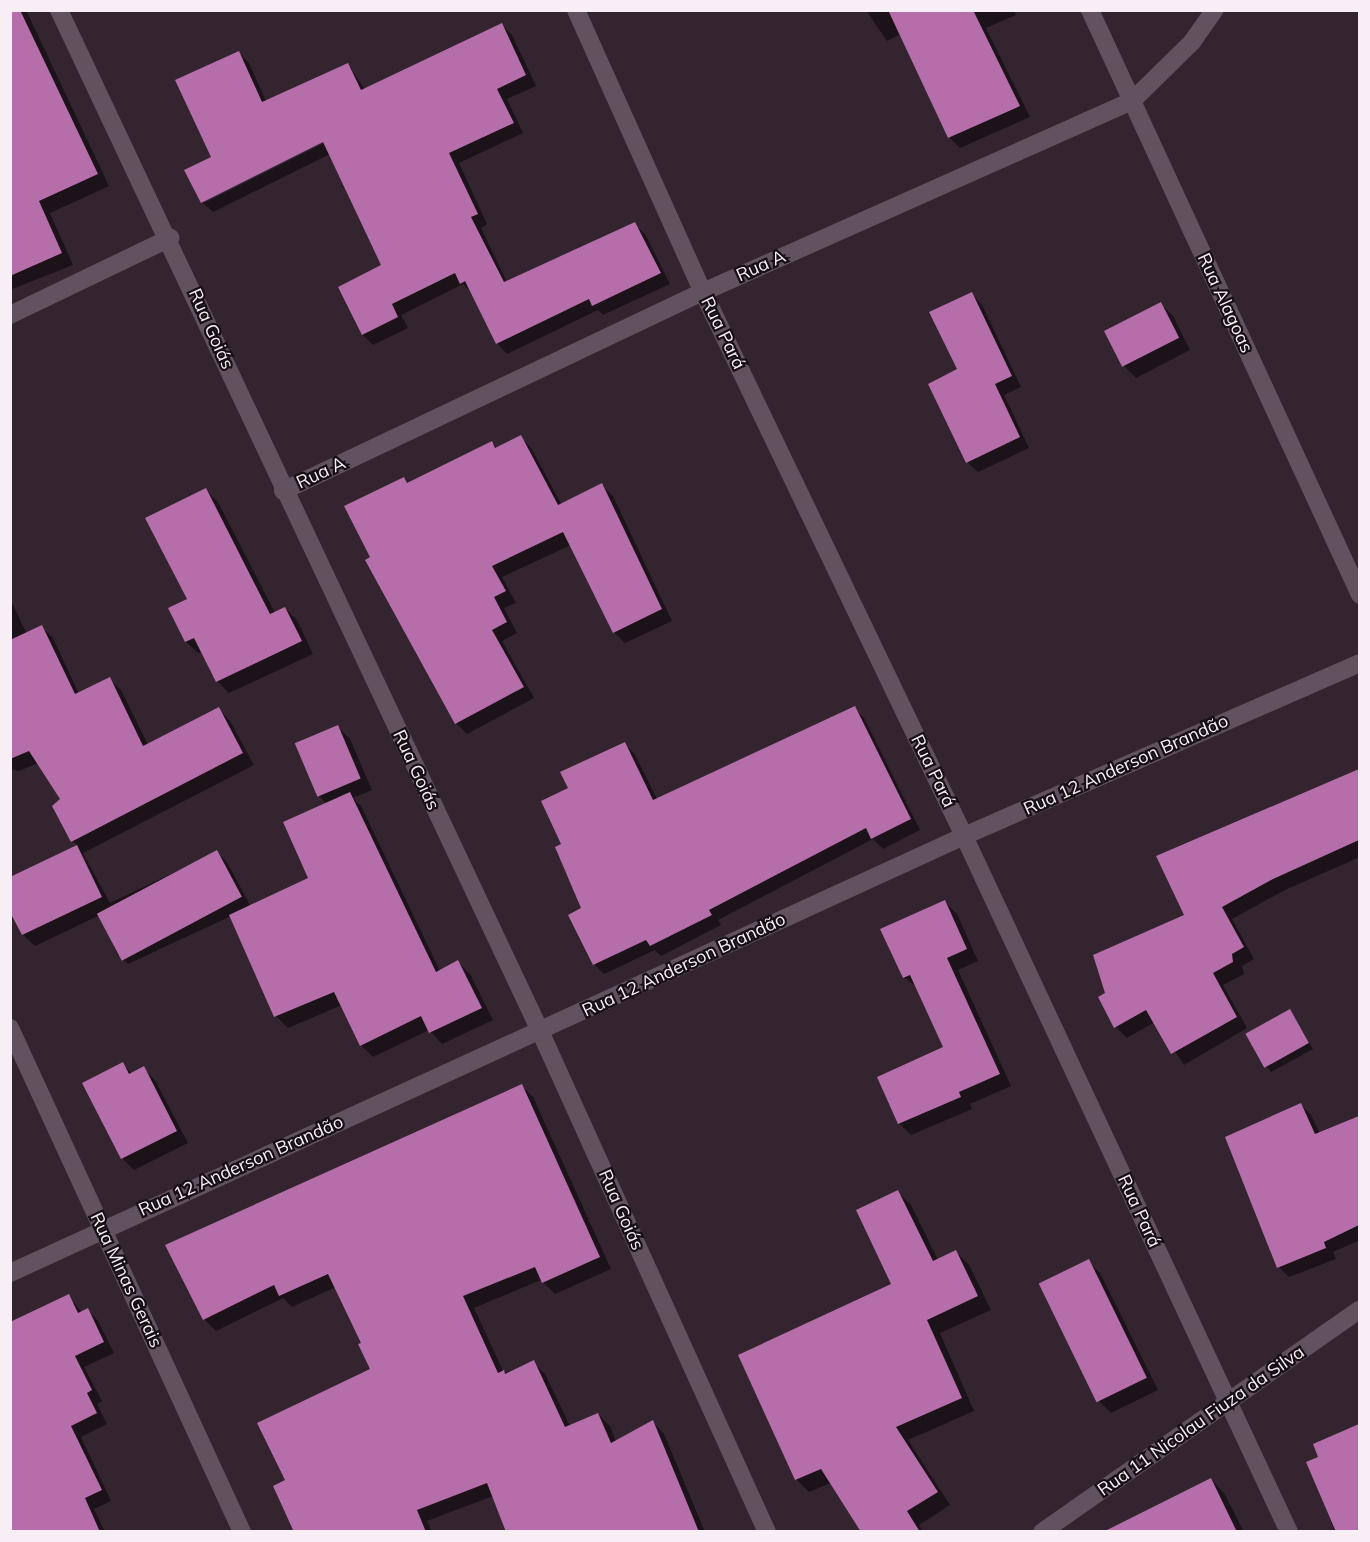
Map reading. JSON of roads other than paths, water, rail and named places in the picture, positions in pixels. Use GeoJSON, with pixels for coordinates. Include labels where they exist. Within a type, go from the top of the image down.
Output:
{"type":"FeatureCollection","features":[{"type":"Feature","properties":{"kind":"street","name":"Rua Goiás"},"geometry":{"type":"LineString","coordinates":[[59,10],[170,238],[283,491],[540,1031],[767,1532]]}},
{"type":"Feature","properties":{"kind":"street","name":"Rua Pará"},"geometry":{"type":"LineString","coordinates":[[576,10],[703,292],[964,836],[1289,1532]]}},
{"type":"Feature","properties":{"kind":"street","name":"Rua Alagoas"},"geometry":{"type":"LineString","coordinates":[[1090,10],[1359,596]]}},
{"type":"Feature","properties":{"kind":"street","name":"Rua A"},"geometry":{"type":"LineString","coordinates":[[283,491],[703,292],[1132,101],[1192,42],[1214,10]]}},
{"type":"Feature","properties":{"kind":"street"},"geometry":{"type":"LineString","coordinates":[[10,315],[170,238]]}},
{"type":"Feature","properties":{"kind":"street","name":"Rua 12 Anderson Brandão"},"geometry":{"type":"LineString","coordinates":[[10,1273],[964,836],[1359,663]]}},
{"type":"Feature","properties":{"kind":"street","name":"Rua Minas Gerais"},"geometry":{"type":"LineString","coordinates":[[10,1028],[242,1532]]}},
{"type":"Feature","properties":{"kind":"street","name":"Rua 11 Nicolau Fiuza da Silva"},"geometry":{"type":"LineString","coordinates":[[1042,1532],[1359,1309]]}}]}
